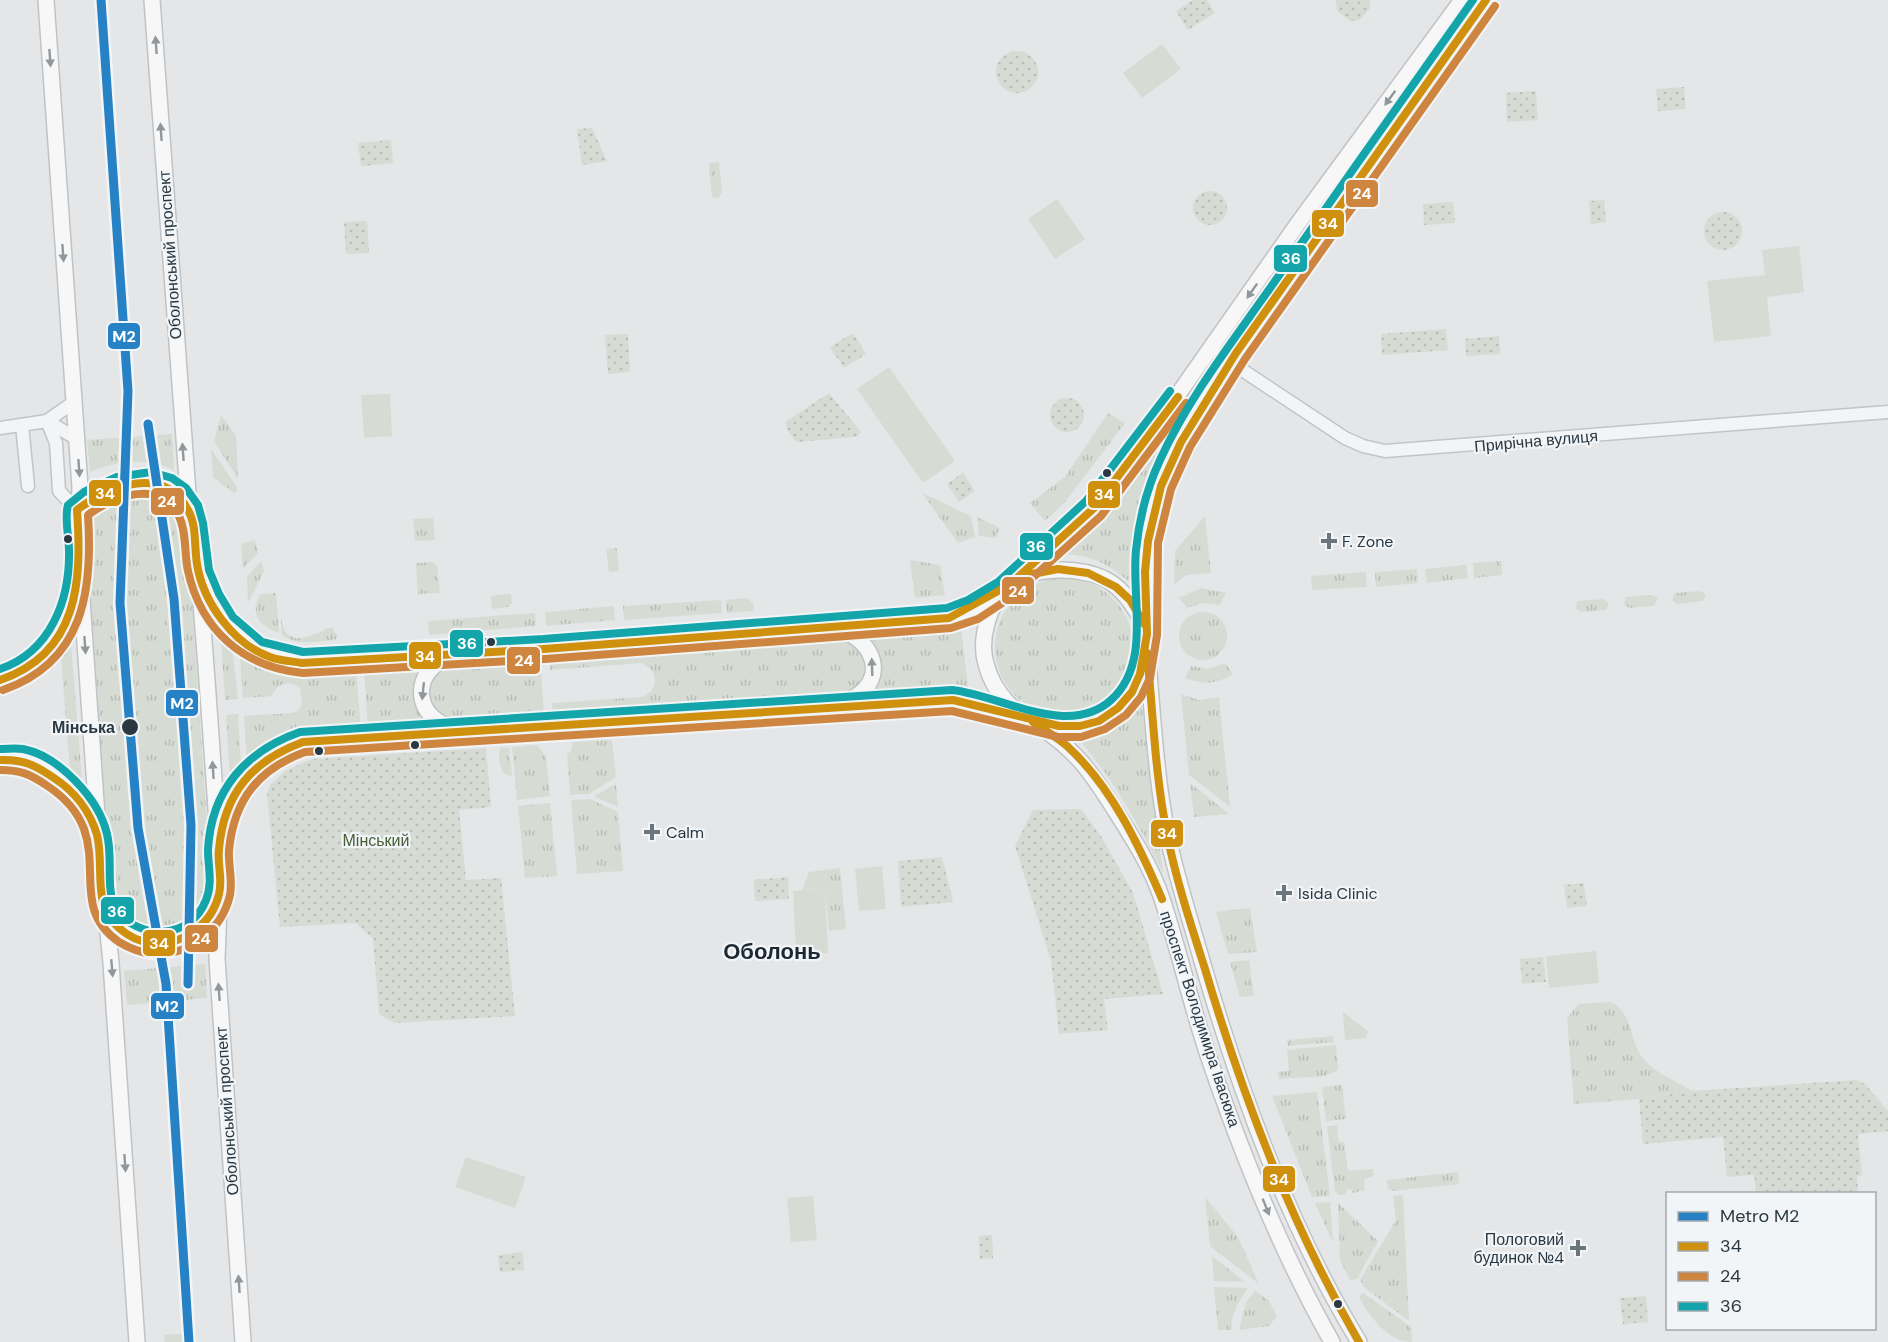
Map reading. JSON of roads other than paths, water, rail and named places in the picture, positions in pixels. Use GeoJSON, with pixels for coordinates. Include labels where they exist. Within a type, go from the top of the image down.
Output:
{"type":"FeatureCollection","features":[{"type":"Feature","properties":{"kind":"main road"},"geometry":{"type":"LineString","coordinates":[[46,0],[80,487],[77,510],[80,566],[99,846],[111,963],[137,1342]]}},
{"type":"Feature","properties":{"kind":"main road","name":"Оболонський проспект"},"geometry":{"type":"LineString","coordinates":[[152,0],[189,510],[199,572]]}},
{"type":"Feature","properties":{"kind":"main road"},"geometry":{"type":"LineString","coordinates":[[199,572],[209,598],[238,640],[270,657],[302,663],[832,628],[949,618],[973,610],[1008,586],[1094,508],[1212,350],[1299,222],[1462,0]]}},
{"type":"Feature","properties":{"kind":"main road"},"geometry":{"type":"LineString","coordinates":[[1145,625],[1128,598],[1110,582],[1087,572],[1062,569],[1038,573],[1008,586],[990,614],[984,639],[985,662],[1001,699],[1033,722],[1076,727],[1096,722],[1117,710],[1134,691],[1147,653],[1146,552],[1155,507],[1168,468],[1186,431],[1231,362],[1486,0]]}},
{"type":"Feature","properties":{"kind":"main road"},"geometry":{"type":"LineString","coordinates":[[77,510],[102,492],[139,483],[153,483],[170,490],[181,498],[189,510]]}},
{"type":"Feature","properties":{"kind":"main road"},"geometry":{"type":"LineString","coordinates":[[0,680],[19,675],[38,664],[54,645],[74,602],[80,566]]}},
{"type":"Feature","properties":{"kind":"main road"},"geometry":{"type":"LineString","coordinates":[[104,910],[127,934],[142,942],[160,944],[195,934],[207,921],[218,900],[221,881],[199,572]]}},
{"type":"Feature","properties":{"kind":"main road"},"geometry":{"type":"LineString","coordinates":[[832,628],[857,637],[868,650],[874,670],[865,689],[837,707]]}},
{"type":"Feature","properties":{"kind":"main road","name":"проспект Володимира Івасюка"},"geometry":{"type":"LineString","coordinates":[[1147,653],[1167,834],[1213,999],[1245,1096],[1299,1228],[1329,1293],[1359,1342]]}},
{"type":"Feature","properties":{"kind":"main road"},"geometry":{"type":"LineString","coordinates":[[461,654],[446,658],[426,674],[421,687],[422,701],[436,722],[474,732]]}},
{"type":"Feature","properties":{"kind":"main road"},"geometry":{"type":"LineString","coordinates":[[219,850],[233,796],[246,775],[265,758],[281,748],[303,742],[953,700],[1019,714]]}},
{"type":"Feature","properties":{"kind":"main road","name":"проспект Володимира Івасюка"},"geometry":{"type":"LineString","coordinates":[[1033,722],[1067,745],[1088,768],[1136,843],[1150,870],[1162,898],[1205,1047],[1236,1134],[1306,1297],[1332,1342]]}},
{"type":"Feature","properties":{"kind":"main road"},"geometry":{"type":"LineString","coordinates":[[0,760],[23,760],[65,784],[91,816],[99,846]]}},
{"type":"Feature","properties":{"kind":"main road","name":"Оболонський проспект"},"geometry":{"type":"LineString","coordinates":[[221,881],[216,936],[243,1342]]}},
{"type":"Feature","properties":{"kind":"street","name":"Прирічна вулиця"},"geometry":{"type":"LineString","coordinates":[[1212,350],[1345,438],[1363,446],[1385,451],[1888,412]]}},
{"type":"Feature","properties":{"kind":"street"},"geometry":{"type":"LineString","coordinates":[[0,428],[46,422],[74,402]]}},
{"type":"Feature","properties":{"kind":"street"},"geometry":{"type":"LineString","coordinates":[[46,422],[77,439]]}},
{"type":"Feature","properties":{"kind":"street"},"geometry":{"type":"LineString","coordinates":[[46,422],[56,443],[58,491],[77,510]]}},
{"type":"Feature","properties":{"kind":"street"},"geometry":{"type":"LineString","coordinates":[[22,425],[28,486]]}},
{"type":"Feature","properties":{"kind":"metro line","name":"M2"},"geometry":{"type":"LineString","coordinates":[[101,0],[128,391],[120,603],[138,828],[166,984],[189,1342]]}},
{"type":"Feature","properties":{"kind":"metro line","name":"M2"},"geometry":{"type":"LineString","coordinates":[[148,424],[174,599],[191,825],[188,984]]}},
{"type":"Feature","properties":{"kind":"place","name":"F. Zone"},"geometry":{"type":"Point","coordinates":[1329,541]}},
{"type":"Feature","properties":{"kind":"place","name":"Мінська"},"geometry":{"type":"Point","coordinates":[130,727]}},
{"type":"Feature","properties":{"kind":"place","name":"Calm"},"geometry":{"type":"Point","coordinates":[652,832]}},
{"type":"Feature","properties":{"kind":"place","name":"Isida Clinic"},"geometry":{"type":"Point","coordinates":[1284,893]}},
{"type":"Feature","properties":{"kind":"place","name":"Пологовий будинок №4"},"geometry":{"type":"Point","coordinates":[1578,1248]}},
{"type":"Feature","properties":{"kind":"district","name":"Оболонь"},"geometry":{"type":"Point","coordinates":[772,951]}},
{"type":"Feature","properties":{"kind":"park label","name":"Мінський"},"geometry":{"type":"Point","coordinates":[376,840]}}]}
